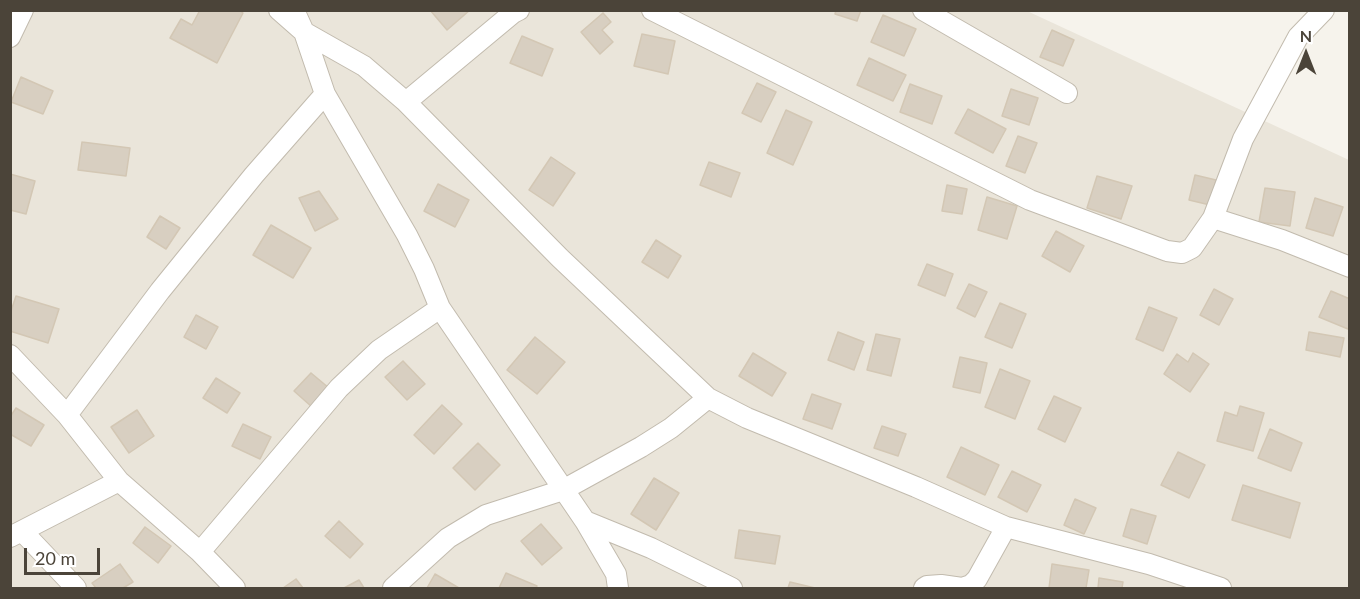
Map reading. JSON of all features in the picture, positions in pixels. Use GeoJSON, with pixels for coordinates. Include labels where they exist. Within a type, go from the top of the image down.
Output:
{"type":"FeatureCollection","features":[{"type":"Feature","properties":{"kind":"street"},"geometry":{"type":"LineString","coordinates":[[10,37],[23,10]]}},
{"type":"Feature","properties":{"kind":"street"},"geometry":{"type":"LineString","coordinates":[[279,10],[304,32],[364,66],[406,102],[560,258],[708,398],[747,418],[916,487],[1006,527],[1149,564],[1221,588]]}},
{"type":"Feature","properties":{"kind":"street"},"geometry":{"type":"LineString","coordinates":[[294,10],[325,94],[407,235],[440,308],[585,521],[616,574],[618,588]]}},
{"type":"Feature","properties":{"kind":"street"},"geometry":{"type":"LineString","coordinates":[[406,102],[519,10]]}},
{"type":"Feature","properties":{"kind":"street"},"geometry":{"type":"LineString","coordinates":[[652,10],[1030,200],[1167,251],[1182,253],[1192,248],[1213,218],[1243,139],[1298,37],[1324,10]]}},
{"type":"Feature","properties":{"kind":"street"},"geometry":{"type":"LineString","coordinates":[[923,10],[1067,93]]}},
{"type":"Feature","properties":{"kind":"street"},"geometry":{"type":"LineString","coordinates":[[67,415],[160,291],[254,175],[325,94]]}},
{"type":"Feature","properties":{"kind":"street"},"geometry":{"type":"LineString","coordinates":[[1213,218],[1282,240],[1350,267]]}},
{"type":"Feature","properties":{"kind":"street"},"geometry":{"type":"LineString","coordinates":[[200,552],[339,388],[379,350],[440,308]]}},
{"type":"Feature","properties":{"kind":"street"},"geometry":{"type":"LineString","coordinates":[[10,355],[67,415],[119,481],[200,552],[235,588]]}},
{"type":"Feature","properties":{"kind":"street"},"geometry":{"type":"LineString","coordinates":[[393,588],[448,538],[486,515],[563,490],[661,435],[708,398]]}},
{"type":"Feature","properties":{"kind":"street"},"geometry":{"type":"LineString","coordinates":[[76,588],[16,534],[119,481]]}},
{"type":"Feature","properties":{"kind":"street"},"geometry":{"type":"LineString","coordinates":[[585,521],[651,548],[732,588]]}},
{"type":"Feature","properties":{"kind":"street"},"geometry":{"type":"LineString","coordinates":[[924,588],[941,585],[962,588],[971,585],[977,579],[1006,527]]}},
{"type":"Feature","properties":{"kind":"shaded area"},"geometry":{"type":"Polygon","coordinates":[[[10,11],[1027,11],[1349,160],[1349,588],[11,588],[10,11]]]}},
{"type":"Feature","properties":{"kind":"building"},"geometry":{"type":"Polygon","coordinates":[[[200,10],[239,10],[243,13],[217,63],[170,38],[181,19],[192,25],[200,10]]]}},
{"type":"Feature","properties":{"kind":"building"},"geometry":{"type":"Polygon","coordinates":[[[430,10],[470,10],[447,30],[430,10]]]}},
{"type":"Feature","properties":{"kind":"building"},"geometry":{"type":"Polygon","coordinates":[[[836,10],[861,10],[857,21],[835,14],[836,10]]]}},
{"type":"Feature","properties":{"kind":"building"},"geometry":{"type":"Polygon","coordinates":[[[603,13],[611,22],[602,30],[613,42],[600,54],[581,32],[603,13]]]}},
{"type":"Feature","properties":{"kind":"building"},"geometry":{"type":"Polygon","coordinates":[[[883,15],[916,29],[904,56],[871,42],[883,15]]]}},
{"type":"Feature","properties":{"kind":"building"},"geometry":{"type":"Polygon","coordinates":[[[1052,30],[1074,40],[1063,66],[1040,57],[1052,30]]]}},
{"type":"Feature","properties":{"kind":"building"},"geometry":{"type":"Polygon","coordinates":[[[642,34],[675,41],[668,74],[634,66],[642,34]]]}},
{"type":"Feature","properties":{"kind":"building"},"geometry":{"type":"Polygon","coordinates":[[[522,36],[553,49],[542,76],[510,63],[522,36]]]}},
{"type":"Feature","properties":{"kind":"building"},"geometry":{"type":"Polygon","coordinates":[[[869,58],[906,75],[893,101],[857,85],[869,58]]]}},
{"type":"Feature","properties":{"kind":"building"},"geometry":{"type":"Polygon","coordinates":[[[21,77],[53,91],[43,114],[11,102],[21,77]]]}},
{"type":"Feature","properties":{"kind":"building"},"geometry":{"type":"Polygon","coordinates":[[[757,83],[776,92],[761,122],[742,113],[757,83]]]}},
{"type":"Feature","properties":{"kind":"building"},"geometry":{"type":"Polygon","coordinates":[[[910,84],[942,96],[932,124],[900,112],[910,84]]]}},
{"type":"Feature","properties":{"kind":"building"},"geometry":{"type":"Polygon","coordinates":[[[1011,89],[1038,98],[1029,125],[1002,116],[1011,89]]]}},
{"type":"Feature","properties":{"kind":"building"},"geometry":{"type":"Polygon","coordinates":[[[968,109],[1006,129],[993,153],[955,133],[968,109]]]}},
{"type":"Feature","properties":{"kind":"building"},"geometry":{"type":"Polygon","coordinates":[[[786,110],[812,122],[793,165],[767,153],[786,110]]]}},
{"type":"Feature","properties":{"kind":"building"},"geometry":{"type":"Polygon","coordinates":[[[1018,136],[1037,143],[1025,173],[1006,166],[1018,136]]]}},
{"type":"Feature","properties":{"kind":"building"},"geometry":{"type":"Polygon","coordinates":[[[82,142],[130,148],[126,176],[78,170],[82,142]]]}},
{"type":"Feature","properties":{"kind":"building"},"geometry":{"type":"Polygon","coordinates":[[[551,157],[575,173],[553,206],[529,190],[551,157]]]}},
{"type":"Feature","properties":{"kind":"building"},"geometry":{"type":"Polygon","coordinates":[[[709,162],[740,173],[731,197],[700,185],[709,162]]]}},
{"type":"Feature","properties":{"kind":"building"},"geometry":{"type":"Polygon","coordinates":[[[10,174],[35,181],[26,214],[10,210],[10,174]]]}},
{"type":"Feature","properties":{"kind":"building"},"geometry":{"type":"Polygon","coordinates":[[[1195,175],[1216,180],[1210,205],[1189,200],[1195,175]]]}},
{"type":"Feature","properties":{"kind":"building"},"geometry":{"type":"Polygon","coordinates":[[[1097,176],[1132,186],[1121,219],[1087,208],[1097,176]]]}},
{"type":"Feature","properties":{"kind":"building"},"geometry":{"type":"Polygon","coordinates":[[[438,184],[469,200],[455,227],[424,211],[438,184]]]}},
{"type":"Feature","properties":{"kind":"building"},"geometry":{"type":"Polygon","coordinates":[[[947,185],[967,189],[962,214],[942,211],[947,185]]]}},
{"type":"Feature","properties":{"kind":"building"},"geometry":{"type":"Polygon","coordinates":[[[1265,188],[1295,192],[1290,226],[1259,222],[1265,188]]]}},
{"type":"Feature","properties":{"kind":"building"},"geometry":{"type":"Polygon","coordinates":[[[319,191],[338,219],[315,231],[299,198],[319,191]]]}},
{"type":"Feature","properties":{"kind":"building"},"geometry":{"type":"Polygon","coordinates":[[[987,197],[1017,206],[1007,239],[978,230],[987,197]]]}},
{"type":"Feature","properties":{"kind":"building"},"geometry":{"type":"Polygon","coordinates":[[[1315,198],[1343,207],[1333,236],[1306,228],[1315,198]]]}},
{"type":"Feature","properties":{"kind":"building"},"geometry":{"type":"Polygon","coordinates":[[[160,216],[180,228],[166,249],[147,237],[160,216]]]}},
{"type":"Feature","properties":{"kind":"building"},"geometry":{"type":"Polygon","coordinates":[[[271,225],[311,248],[293,278],[253,255],[271,225]]]}},
{"type":"Feature","properties":{"kind":"building"},"geometry":{"type":"Polygon","coordinates":[[[1056,231],[1084,246],[1070,272],[1042,256],[1056,231]]]}},
{"type":"Feature","properties":{"kind":"building"},"geometry":{"type":"Polygon","coordinates":[[[656,240],[681,256],[668,278],[642,262],[656,240]]]}},
{"type":"Feature","properties":{"kind":"building"},"geometry":{"type":"Polygon","coordinates":[[[927,264],[953,274],[945,296],[918,285],[927,264]]]}},
{"type":"Feature","properties":{"kind":"building"},"geometry":{"type":"Polygon","coordinates":[[[969,284],[987,292],[975,317],[957,308],[969,284]]]}},
{"type":"Feature","properties":{"kind":"building"},"geometry":{"type":"Polygon","coordinates":[[[1214,289],[1233,299],[1219,325],[1200,315],[1214,289]]]}},
{"type":"Feature","properties":{"kind":"building"},"geometry":{"type":"Polygon","coordinates":[[[1331,291],[1350,299],[1348,329],[1319,317],[1331,291]]]}},
{"type":"Feature","properties":{"kind":"building"},"geometry":{"type":"Polygon","coordinates":[[[16,296],[59,309],[48,343],[10,331],[10,314],[16,296]]]}},
{"type":"Feature","properties":{"kind":"building"},"geometry":{"type":"Polygon","coordinates":[[[1000,303],[1026,314],[1012,348],[985,337],[1000,303]]]}},
{"type":"Feature","properties":{"kind":"building"},"geometry":{"type":"Polygon","coordinates":[[[1149,307],[1177,318],[1163,351],[1136,339],[1149,307]]]}},
{"type":"Feature","properties":{"kind":"building"},"geometry":{"type":"Polygon","coordinates":[[[196,315],[218,327],[206,349],[184,337],[196,315]]]}},
{"type":"Feature","properties":{"kind":"building"},"geometry":{"type":"Polygon","coordinates":[[[838,332],[864,342],[854,370],[828,360],[838,332]]]}},
{"type":"Feature","properties":{"kind":"building"},"geometry":{"type":"Polygon","coordinates":[[[1309,332],[1344,338],[1340,357],[1306,350],[1309,332]]]}},
{"type":"Feature","properties":{"kind":"building"},"geometry":{"type":"Polygon","coordinates":[[[876,334],[900,339],[891,376],[867,370],[876,334]]]}},
{"type":"Feature","properties":{"kind":"building"},"geometry":{"type":"Polygon","coordinates":[[[535,337],[565,362],[537,394],[507,370],[535,337]]]}},
{"type":"Feature","properties":{"kind":"building"},"geometry":{"type":"Polygon","coordinates":[[[753,353],[786,373],[772,396],[739,376],[753,353]]]}},
{"type":"Feature","properties":{"kind":"building"},"geometry":{"type":"Polygon","coordinates":[[[1193,353],[1209,364],[1190,392],[1164,374],[1177,354],[1188,362],[1193,353]]]}},
{"type":"Feature","properties":{"kind":"building"},"geometry":{"type":"Polygon","coordinates":[[[960,357],[987,363],[980,393],[953,387],[960,357]]]}},
{"type":"Feature","properties":{"kind":"building"},"geometry":{"type":"Polygon","coordinates":[[[403,361],[425,384],[407,400],[385,377],[403,361]]]}},
{"type":"Feature","properties":{"kind":"building"},"geometry":{"type":"Polygon","coordinates":[[[1000,369],[1030,381],[1015,419],[985,407],[1000,369]]]}},
{"type":"Feature","properties":{"kind":"building"},"geometry":{"type":"Polygon","coordinates":[[[311,373],[329,388],[312,407],[294,391],[311,373]]]}},
{"type":"Feature","properties":{"kind":"building"},"geometry":{"type":"Polygon","coordinates":[[[216,378],[240,393],[227,413],[203,398],[216,378]]]}},
{"type":"Feature","properties":{"kind":"building"},"geometry":{"type":"Polygon","coordinates":[[[812,394],[841,404],[832,429],[803,419],[812,394]]]}},
{"type":"Feature","properties":{"kind":"building"},"geometry":{"type":"Polygon","coordinates":[[[1054,396],[1081,408],[1065,442],[1038,429],[1054,396]]]}},
{"type":"Feature","properties":{"kind":"building"},"geometry":{"type":"Polygon","coordinates":[[[442,405],[462,424],[434,454],[414,435],[442,405]]]}},
{"type":"Feature","properties":{"kind":"building"},"geometry":{"type":"Polygon","coordinates":[[[1240,406],[1264,413],[1253,451],[1217,441],[1225,412],[1237,416],[1240,406]]]}},
{"type":"Feature","properties":{"kind":"building"},"geometry":{"type":"Polygon","coordinates":[[[16,408],[44,425],[31,446],[10,434],[10,417],[16,408]]]}},
{"type":"Feature","properties":{"kind":"building"},"geometry":{"type":"Polygon","coordinates":[[[137,410],[154,436],[129,453],[111,427],[137,410]]]}},
{"type":"Feature","properties":{"kind":"building"},"geometry":{"type":"Polygon","coordinates":[[[243,424],[271,437],[260,459],[232,446],[243,424]]]}},
{"type":"Feature","properties":{"kind":"building"},"geometry":{"type":"Polygon","coordinates":[[[882,426],[906,434],[898,456],[874,448],[882,426]]]}},
{"type":"Feature","properties":{"kind":"building"},"geometry":{"type":"Polygon","coordinates":[[[1270,429],[1302,443],[1291,471],[1258,458],[1270,429]]]}},
{"type":"Feature","properties":{"kind":"building"},"geometry":{"type":"Polygon","coordinates":[[[478,443],[500,465],[475,490],[453,468],[478,443]]]}},
{"type":"Feature","properties":{"kind":"building"},"geometry":{"type":"Polygon","coordinates":[[[961,447],[999,465],[985,495],[947,477],[961,447]]]}},
{"type":"Feature","properties":{"kind":"building"},"geometry":{"type":"Polygon","coordinates":[[[1178,452],[1205,465],[1189,498],[1161,485],[1178,452]]]}},
{"type":"Feature","properties":{"kind":"building"},"geometry":{"type":"Polygon","coordinates":[[[1012,471],[1041,485],[1027,512],[998,497],[1012,471]]]}},
{"type":"Feature","properties":{"kind":"building"},"geometry":{"type":"Polygon","coordinates":[[[654,478],[679,493],[656,530],[631,514],[654,478]]]}},
{"type":"Feature","properties":{"kind":"building"},"geometry":{"type":"Polygon","coordinates":[[[1243,485],[1300,503],[1290,538],[1232,520],[1243,485]]]}},
{"type":"Feature","properties":{"kind":"building"},"geometry":{"type":"Polygon","coordinates":[[[1075,499],[1096,508],[1084,534],[1064,525],[1075,499]]]}},
{"type":"Feature","properties":{"kind":"building"},"geometry":{"type":"Polygon","coordinates":[[[1131,509],[1156,516],[1147,544],[1123,536],[1131,509]]]}},
{"type":"Feature","properties":{"kind":"building"},"geometry":{"type":"Polygon","coordinates":[[[339,521],[363,544],[350,558],[325,536],[339,521]]]}},
{"type":"Feature","properties":{"kind":"building"},"geometry":{"type":"Polygon","coordinates":[[[541,524],[562,548],[542,565],[521,541],[541,524]]]}},
{"type":"Feature","properties":{"kind":"building"},"geometry":{"type":"Polygon","coordinates":[[[145,527],[171,546],[158,563],[133,543],[145,527]]]}},
{"type":"Feature","properties":{"kind":"building"},"geometry":{"type":"Polygon","coordinates":[[[739,530],[780,536],[775,564],[735,558],[739,530]]]}},
{"type":"Feature","properties":{"kind":"building"},"geometry":{"type":"Polygon","coordinates":[[[120,564],[133,582],[123,588],[96,588],[92,583],[120,564]]]}},
{"type":"Feature","properties":{"kind":"building"},"geometry":{"type":"Polygon","coordinates":[[[1052,564],[1089,570],[1086,588],[1049,588],[1052,564]]]}},
{"type":"Feature","properties":{"kind":"building"},"geometry":{"type":"Polygon","coordinates":[[[506,573],[537,586],[536,588],[499,588],[506,573]]]}},
{"type":"Feature","properties":{"kind":"building"},"geometry":{"type":"Polygon","coordinates":[[[435,574],[459,588],[427,588],[435,574]]]}},
{"type":"Feature","properties":{"kind":"building"},"geometry":{"type":"Polygon","coordinates":[[[1099,578],[1123,582],[1122,588],[1098,588],[1099,578]]]}},
{"type":"Feature","properties":{"kind":"building"},"geometry":{"type":"Polygon","coordinates":[[[296,579],[303,588],[283,588],[296,579]]]}},
{"type":"Feature","properties":{"kind":"building"},"geometry":{"type":"Polygon","coordinates":[[[359,580],[364,588],[344,588],[359,580]]]}},
{"type":"Feature","properties":{"kind":"building"},"geometry":{"type":"Polygon","coordinates":[[[790,582],[815,588],[788,588],[790,582]]]}}]}
